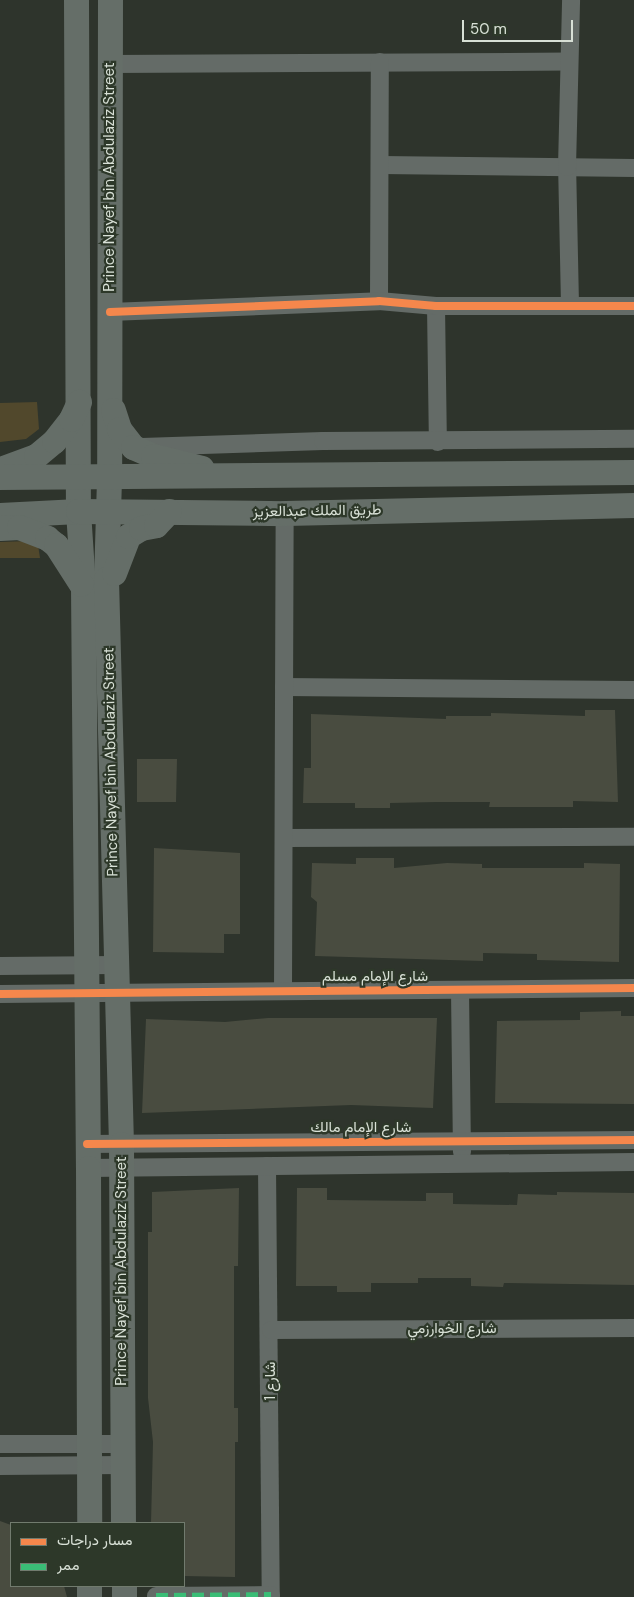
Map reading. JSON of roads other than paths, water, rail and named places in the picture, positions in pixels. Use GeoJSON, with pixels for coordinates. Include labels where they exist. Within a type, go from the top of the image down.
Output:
{"type":"FeatureCollection","features":[{"type":"Feature","properties":{"kind":"main road","name":"Prince Nayef bin Abdulaziz Street"},"geometry":{"type":"LineString","coordinates":[[76,0],[80,399],[78,511],[83,587],[85,992],[88,1156],[88,1522]]}},
{"type":"Feature","properties":{"kind":"main road","name":"Prince Nayef bin Abdulaziz Street"},"geometry":{"type":"LineString","coordinates":[[110,0],[109,478],[106,579],[121,1156],[123,1522]]}},
{"type":"Feature","properties":{"kind":"main road"},"geometry":{"type":"LineString","coordinates":[[109,396],[119,429],[133,447],[153,456],[236,476]]}},
{"type":"Feature","properties":{"kind":"main road"},"geometry":{"type":"LineString","coordinates":[[0,469],[36,456],[54,441],[71,420],[80,399]]}},
{"type":"Feature","properties":{"kind":"main road"},"geometry":{"type":"LineString","coordinates":[[0,477],[78,476],[109,478],[634,472]]}},
{"type":"Feature","properties":{"kind":"main road","name":"طريق الملك عبدالعزيز"},"geometry":{"type":"LineString","coordinates":[[0,515],[108,510],[285,513],[634,505]]}},
{"type":"Feature","properties":{"kind":"main road"},"geometry":{"type":"LineString","coordinates":[[106,579],[117,570],[120,551],[128,536],[141,528],[156,525],[169,511]]}},
{"type":"Feature","properties":{"kind":"main road"},"geometry":{"type":"LineString","coordinates":[[0,528],[19,527],[47,538],[56,546],[83,587]]}},
{"type":"Feature","properties":{"kind":"street"},"geometry":{"type":"LineString","coordinates":[[570,305],[568,167],[571,0]]}},
{"type":"Feature","properties":{"kind":"street"},"geometry":{"type":"LineString","coordinates":[[379,301],[380,62]]}},
{"type":"Feature","properties":{"kind":"street"},"geometry":{"type":"LineString","coordinates":[[111,64],[569,62]]}},
{"type":"Feature","properties":{"kind":"street"},"geometry":{"type":"LineString","coordinates":[[381,166],[634,168]]}},
{"type":"Feature","properties":{"kind":"street"},"geometry":{"type":"LineString","coordinates":[[110,312],[379,301],[436,306],[634,306]]}},
{"type":"Feature","properties":{"kind":"street"},"geometry":{"type":"LineString","coordinates":[[436,306],[438,442]]}},
{"type":"Feature","properties":{"kind":"street"},"geometry":{"type":"LineString","coordinates":[[133,447],[324,441],[438,442],[634,439]]}},
{"type":"Feature","properties":{"kind":"street"},"geometry":{"type":"LineString","coordinates":[[283,991],[285,513]]}},
{"type":"Feature","properties":{"kind":"street"},"geometry":{"type":"LineString","coordinates":[[284,687],[634,690]]}},
{"type":"Feature","properties":{"kind":"street"},"geometry":{"type":"LineString","coordinates":[[284,838],[634,837]]}},
{"type":"Feature","properties":{"kind":"street"},"geometry":{"type":"LineString","coordinates":[[0,966],[116,965]]}},
{"type":"Feature","properties":{"kind":"street","name":"شارع الإمام مسلم"},"geometry":{"type":"LineString","coordinates":[[0,994],[634,988]]}},
{"type":"Feature","properties":{"kind":"street"},"geometry":{"type":"LineString","coordinates":[[460,990],[462,1164]]}},
{"type":"Feature","properties":{"kind":"street","name":"شارع الإمام مالك"},"geometry":{"type":"LineString","coordinates":[[88,1156],[462,1141],[634,1140]]}},
{"type":"Feature","properties":{"kind":"street","name":"شارع الإمام مالك"},"geometry":{"type":"LineString","coordinates":[[88,1156],[121,1156],[267,1166],[634,1162]]}},
{"type":"Feature","properties":{"kind":"street","name":"شارع 1"},"geometry":{"type":"LineString","coordinates":[[267,1166],[271,1596]]}},
{"type":"Feature","properties":{"kind":"street","name":"شارع الخوارزمي"},"geometry":{"type":"LineString","coordinates":[[270,1330],[634,1328]]}},
{"type":"Feature","properties":{"kind":"street"},"geometry":{"type":"LineString","coordinates":[[0,1444],[88,1455],[123,1455]]}},
{"type":"Feature","properties":{"kind":"street"},"geometry":{"type":"LineString","coordinates":[[0,1466],[88,1455]]}},
{"type":"Feature","properties":{"kind":"street"},"geometry":{"type":"LineString","coordinates":[[156,1596],[271,1596]]}}]}
